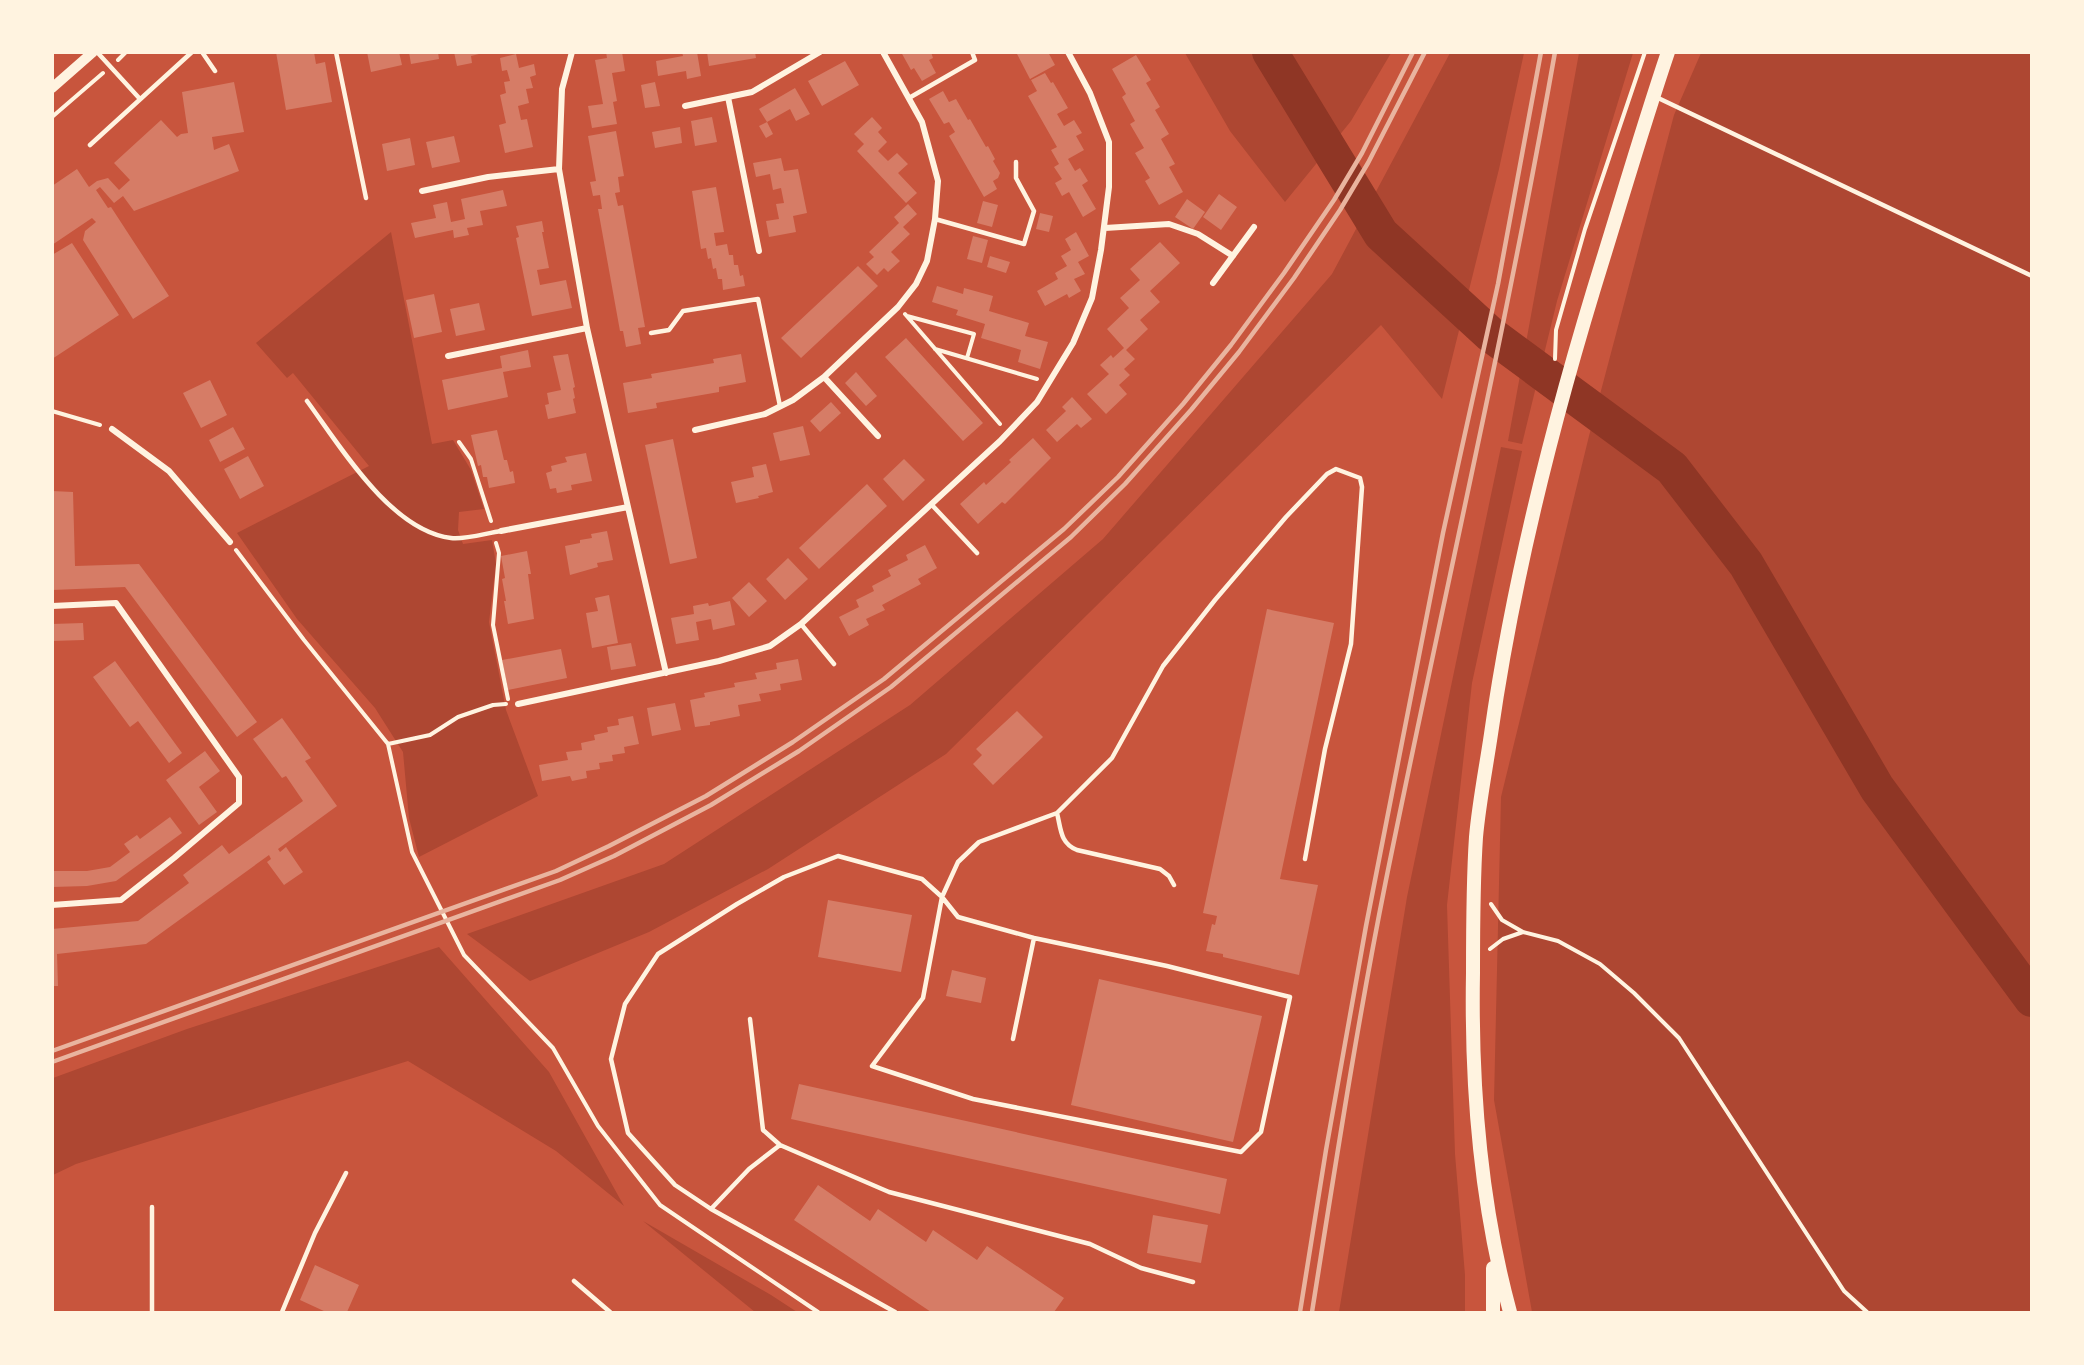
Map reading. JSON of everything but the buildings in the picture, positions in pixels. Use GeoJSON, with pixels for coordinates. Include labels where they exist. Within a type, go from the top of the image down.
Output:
{"type":"FeatureCollection","features":[{"type":"Feature","properties":{"kind":"main road"},"geometry":{"type":"LineString","coordinates":[[1493,1312],[1493,1248],[1478,1128],[1473,1051],[1476,835],[1496,699],[1515,594],[1548,446],[1579,337],[1668,52]]}},
{"type":"Feature","properties":{"kind":"main road"},"geometry":{"type":"LineString","coordinates":[[1493,1248],[1510,1312]]}},
{"type":"Feature","properties":{"kind":"street"},"geometry":{"type":"LineString","coordinates":[[52,88],[95,52]]}},
{"type":"Feature","properties":{"kind":"street"},"geometry":{"type":"LineString","coordinates":[[572,52],[562,88],[559,169],[587,328],[666,673]]}},
{"type":"Feature","properties":{"kind":"street"},"geometry":{"type":"LineString","coordinates":[[685,106],[752,92],[820,52]]}},
{"type":"Feature","properties":{"kind":"street"},"geometry":{"type":"LineString","coordinates":[[695,430],[765,414],[793,400],[824,376],[898,307],[916,284],[927,261],[935,219],[938,181],[922,122],[883,52]]}},
{"type":"Feature","properties":{"kind":"street"},"geometry":{"type":"LineString","coordinates":[[518,704],[719,661],[770,646],[801,624],[1008,433],[1037,402],[1073,343],[1092,298],[1105,228],[1109,186],[1109,142],[1090,93],[1068,52]]}},
{"type":"Feature","properties":{"kind":"street"},"geometry":{"type":"LineString","coordinates":[[728,97],[759,251]]}},
{"type":"Feature","properties":{"kind":"street"},"geometry":{"type":"LineString","coordinates":[[422,191],[488,177],[559,169]]}},
{"type":"Feature","properties":{"kind":"street"},"geometry":{"type":"LineString","coordinates":[[1105,228],[1169,224],[1198,234],[1233,256]]}},
{"type":"Feature","properties":{"kind":"street"},"geometry":{"type":"LineString","coordinates":[[1213,283],[1254,227]]}},
{"type":"Feature","properties":{"kind":"street"},"geometry":{"type":"LineString","coordinates":[[448,356],[587,328]]}},
{"type":"Feature","properties":{"kind":"street"},"geometry":{"type":"LineString","coordinates":[[824,376],[878,436]]}},
{"type":"Feature","properties":{"kind":"street"},"geometry":{"type":"LineString","coordinates":[[112,429],[169,471],[231,542]]}},
{"type":"Feature","properties":{"kind":"street"},"geometry":{"type":"LineString","coordinates":[[497,531],[628,507]]}},
{"type":"Feature","properties":{"kind":"street"},"geometry":{"type":"LineString","coordinates":[[52,606],[116,603],[239,777],[239,803],[121,900],[52,905]]}},
{"type":"Feature","properties":{"kind":"lane"},"geometry":{"type":"LineString","coordinates":[[95,52],[140,99]]}},
{"type":"Feature","properties":{"kind":"lane"},"geometry":{"type":"LineString","coordinates":[[90,146],[192,52]]}},
{"type":"Feature","properties":{"kind":"lane"},"geometry":{"type":"LineString","coordinates":[[201,52],[215,71]]}},
{"type":"Feature","properties":{"kind":"lane"},"geometry":{"type":"LineString","coordinates":[[336,52],[366,198]]}},
{"type":"Feature","properties":{"kind":"lane"},"geometry":{"type":"LineString","coordinates":[[909,99],[975,60],[972,52]]}},
{"type":"Feature","properties":{"kind":"lane"},"geometry":{"type":"LineString","coordinates":[[1653,96],[2031,276]]}},
{"type":"Feature","properties":{"kind":"lane"},"geometry":{"type":"LineString","coordinates":[[935,219],[1024,244],[1034,210],[1016,178],[1016,162]]}},
{"type":"Feature","properties":{"kind":"lane"},"geometry":{"type":"LineString","coordinates":[[651,333],[669,330],[683,311],[758,299],[780,406]]}},
{"type":"Feature","properties":{"kind":"lane"},"geometry":{"type":"LineString","coordinates":[[307,401],[359,473],[395,511],[428,531],[452,538],[497,531]]}},
{"type":"Feature","properties":{"kind":"lane"},"geometry":{"type":"LineString","coordinates":[[895,1312],[711,1209],[675,1185],[628,1133],[611,1059],[625,1004],[658,954],[784,877],[838,856],[922,879],[942,897],[958,917],[1034,938],[1167,966],[1290,997],[1261,1132],[1240,1152],[973,1099],[872,1066],[922,998],[942,897],[958,862],[979,842],[1057,813],[1112,758],[1163,666],[1215,600],[1286,517],[1327,474],[1336,469],[1360,478],[1362,487],[1351,644],[1325,748],[1305,860]]}},
{"type":"Feature","properties":{"kind":"lane"},"geometry":{"type":"LineString","coordinates":[[932,504],[977,553]]}},
{"type":"Feature","properties":{"kind":"lane"},"geometry":{"type":"LineString","coordinates":[[801,624],[834,664]]}},
{"type":"Feature","properties":{"kind":"lane"},"geometry":{"type":"LineString","coordinates":[[1057,813],[1063,838],[1068,846],[1160,869],[1169,876],[1174,885]]}},
{"type":"Feature","properties":{"kind":"lane"},"geometry":{"type":"LineString","coordinates":[[1013,1039],[1034,938]]}},
{"type":"Feature","properties":{"kind":"lane"},"geometry":{"type":"LineString","coordinates":[[750,1019],[763,1130],[780,1145],[889,1192],[1090,1244],[1141,1268],[1193,1282]]}},
{"type":"Feature","properties":{"kind":"lane"},"geometry":{"type":"LineString","coordinates":[[711,1209],[749,1169],[780,1145]]}},
{"type":"Feature","properties":{"kind":"lane"},"geometry":{"type":"LineString","coordinates":[[282,1312],[315,1233],[346,1173]]}},
{"type":"Feature","properties":{"kind":"lane"},"geometry":{"type":"LineString","coordinates":[[152,1207],[152,1312]]}},
{"type":"Feature","properties":{"kind":"lane"},"geometry":{"type":"LineString","coordinates":[[573,1281],[609,1312]]}},
{"type":"Feature","properties":{"kind":"path"},"geometry":{"type":"LineString","coordinates":[[52,117],[126,52]]}},
{"type":"Feature","properties":{"kind":"path"},"geometry":{"type":"LineString","coordinates":[[1556,330],[1585,229],[1645,52]]}},
{"type":"Feature","properties":{"kind":"path"},"geometry":{"type":"LineString","coordinates":[[898,307],[1008,433]]}},
{"type":"Feature","properties":{"kind":"path"},"geometry":{"type":"LineString","coordinates":[[906,315],[974,334],[967,358]]}},
{"type":"Feature","properties":{"kind":"path"},"geometry":{"type":"LineString","coordinates":[[934,349],[1049,382]]}},
{"type":"Feature","properties":{"kind":"path"},"geometry":{"type":"LineString","coordinates":[[52,411],[112,429]]}},
{"type":"Feature","properties":{"kind":"path"},"geometry":{"type":"LineString","coordinates":[[388,744],[429,735],[458,717],[493,705],[508,704],[493,625],[499,553],[497,531],[471,459],[459,442]]}},
{"type":"Feature","properties":{"kind":"path"},"geometry":{"type":"LineString","coordinates":[[231,542],[304,640],[388,744],[412,852],[464,955]]}},
{"type":"Feature","properties":{"kind":"path"},"geometry":{"type":"LineString","coordinates":[[1475,874],[1502,920],[1523,932],[1558,941],[1600,964],[1634,993],[1679,1038],[1844,1291],[1867,1312]]}},
{"type":"Feature","properties":{"kind":"path"},"geometry":{"type":"LineString","coordinates":[[1473,968],[1490,949],[1503,939],[1523,932]]}},
{"type":"Feature","properties":{"kind":"shaded area"},"geometry":{"type":"Polygon","coordinates":[[[1185,53],[1391,53],[1351,121],[1285,202],[1230,131],[1185,53]]]}},
{"type":"Feature","properties":{"kind":"shaded area"},"geometry":{"type":"Polygon","coordinates":[[[1450,53],[1524,53],[1499,169],[1442,399],[1381,325],[946,754],[768,869],[649,932],[530,981],[467,934],[664,864],[910,705],[1103,539],[1332,274],[1450,53]]]}},
{"type":"Feature","properties":{"kind":"shaded area"},"geometry":{"type":"Polygon","coordinates":[[[1579,53],[1633,53],[1557,301],[1522,444],[1508,441],[1579,53]]]}},
{"type":"Feature","properties":{"kind":"shaded area"},"geometry":{"type":"Polygon","coordinates":[[[1701,53],[2031,53],[2031,1312],[1532,1312],[1494,1100],[1501,797],[1589,436],[1674,115],[1701,53]]]}},
{"type":"Feature","properties":{"kind":"shaded area"},"geometry":{"type":"Polygon","coordinates":[[[391,232],[432,444],[453,440],[471,470],[484,509],[459,512],[458,530],[463,544],[492,540],[496,564],[489,622],[506,710],[538,796],[419,857],[409,818],[403,752],[375,708],[297,619],[237,533],[369,466],[293,373],[287,378],[256,343],[391,232]]]}},
{"type":"Feature","properties":{"kind":"shaded area"},"geometry":{"type":"Polygon","coordinates":[[[1501,447],[1522,451],[1472,683],[1447,905],[1455,1154],[1465,1275],[1465,1312],[1339,1312],[1407,897],[1501,447]]]}},
{"type":"Feature","properties":{"kind":"shaded area"},"geometry":{"type":"Polygon","coordinates":[[[439,947],[549,1072],[624,1206],[556,1151],[408,1061],[76,1164],[53,1175],[53,1078],[187,1029],[439,947]]]}},
{"type":"Feature","properties":{"kind":"shaded area"},"geometry":{"type":"Polygon","coordinates":[[[643,1221],[771,1295],[797,1312],[755,1312],[643,1221]]]}},
{"type":"Feature","properties":{"kind":"waterway"},"geometry":{"type":"LineString","coordinates":[[1270,52],[1381,234],[1490,334],[1672,468],[1746,564],[1877,788],[2032,999]]}},
{"type":"Feature","properties":{"kind":"railway"},"geometry":{"type":"LineString","coordinates":[[52,1051],[556,871],[706,796],[793,742],[884,679],[1064,529],[1118,477],[1183,404],[1231,345],[1334,200],[1362,153],[1413,52]]}},
{"type":"Feature","properties":{"kind":"railway"},"geometry":{"type":"LineString","coordinates":[[52,1062],[560,880],[614,856],[711,805],[799,751],[891,687],[1071,537],[1125,484],[1191,410],[1239,352],[1294,278],[1340,210],[1368,163],[1425,52]]}},
{"type":"Feature","properties":{"kind":"railway"},"geometry":{"type":"LineString","coordinates":[[1300,1312],[1366,926],[1443,533],[1498,284],[1541,52]]}},
{"type":"Feature","properties":{"kind":"railway"},"geometry":{"type":"LineString","coordinates":[[1312,1312],[1375,934],[1495,363],[1555,52]]}}]}
